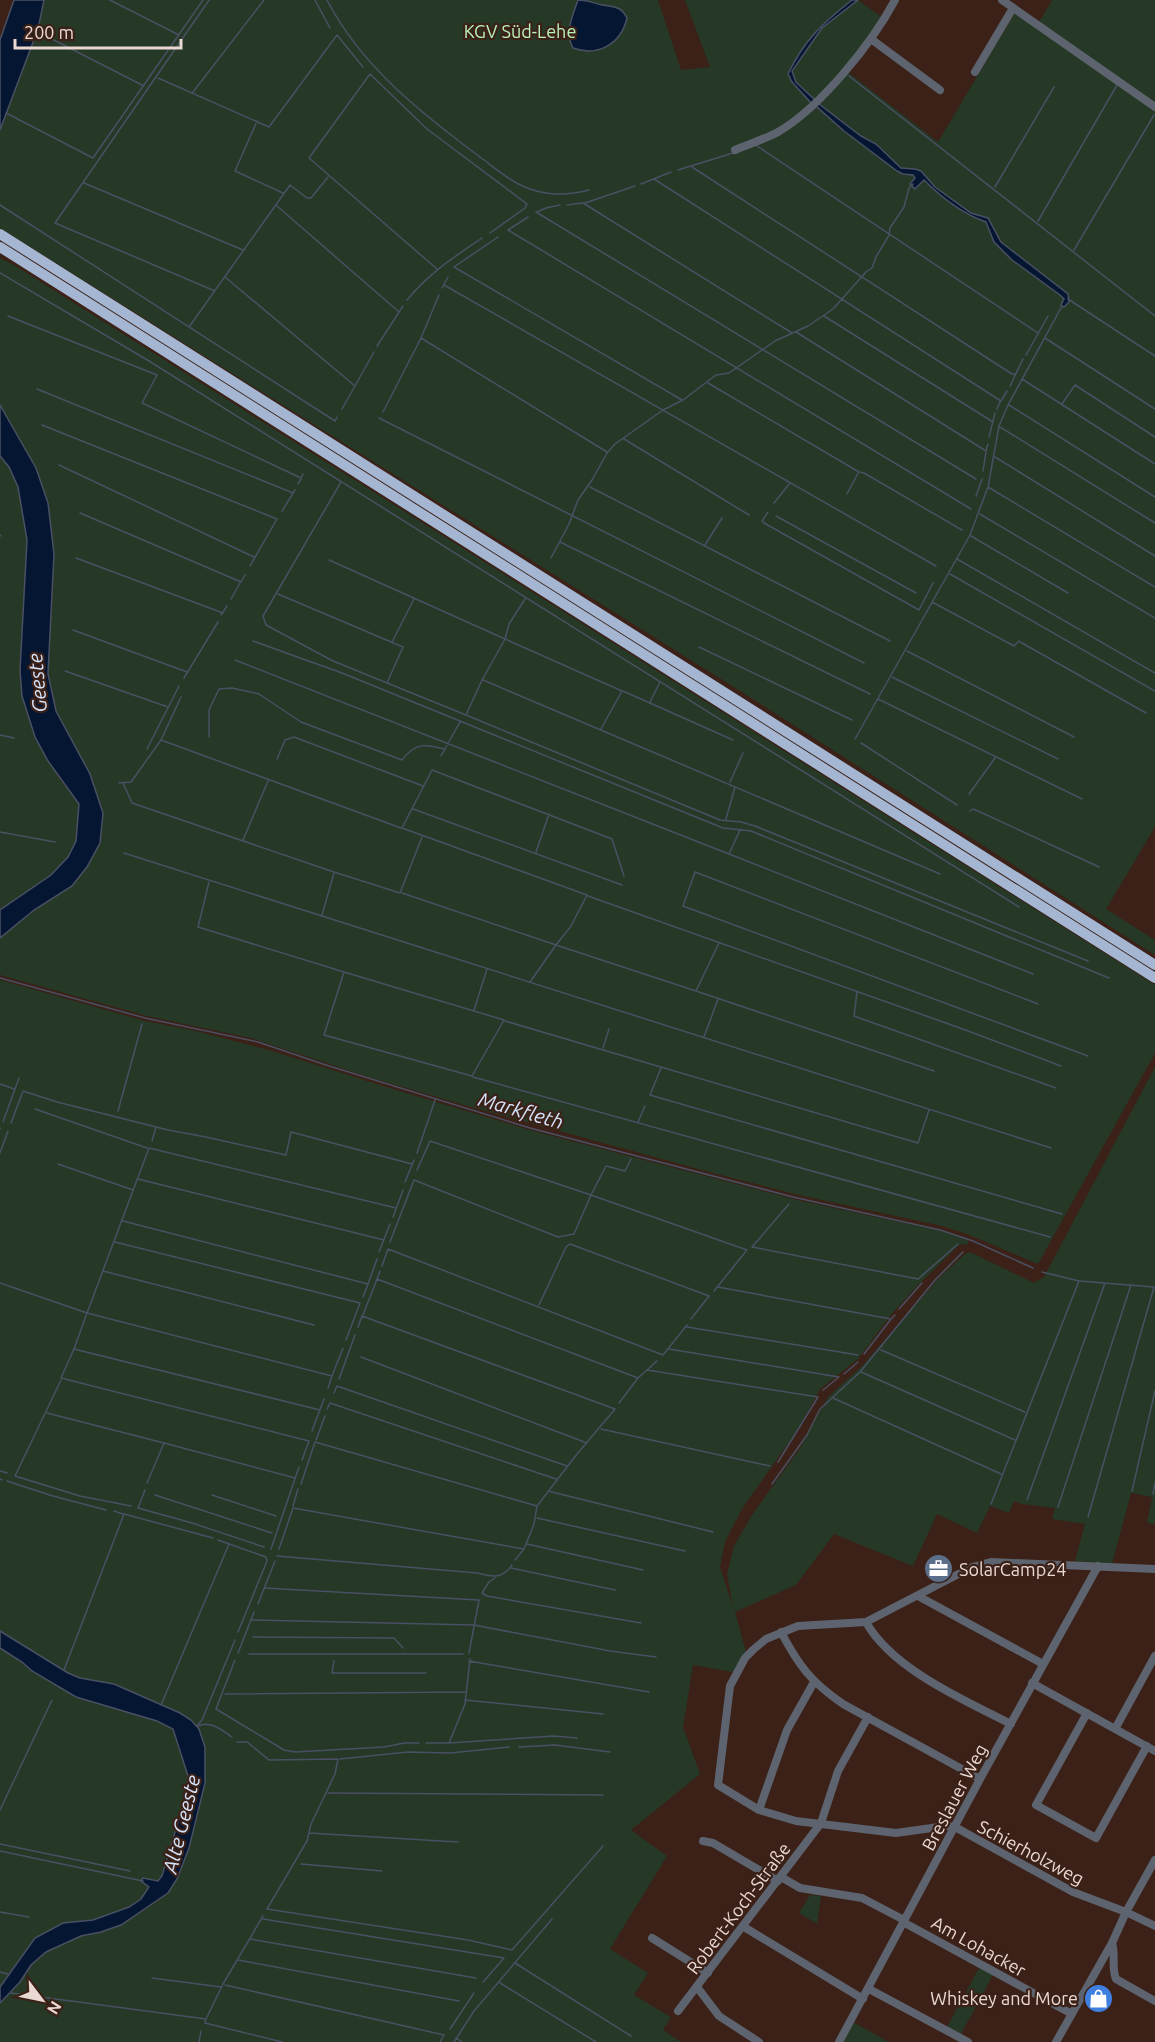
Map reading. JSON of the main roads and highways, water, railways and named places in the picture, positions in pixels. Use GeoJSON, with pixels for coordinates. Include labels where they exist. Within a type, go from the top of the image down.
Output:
{"type":"FeatureCollection","features":[{"type":"Feature","properties":{"kind":"highway"},"geometry":{"type":"LineString","coordinates":[[0,234],[1155,965]]}},
{"type":"Feature","properties":{"kind":"highway"},"geometry":{"type":"LineString","coordinates":[[0,247],[1155,978]]}},
{"type":"Feature","properties":{"kind":"water"},"geometry":{"type":"Polygon","coordinates":[[[14,0],[44,0],[38,29],[0,130],[0,40],[14,0]]]}},
{"type":"Feature","properties":{"kind":"water"},"geometry":{"type":"Polygon","coordinates":[[[578,0],[620,9],[627,18],[620,35],[607,46],[599,49],[591,51],[573,48],[569,30],[578,0]]]}},
{"type":"Feature","properties":{"kind":"water"},"geometry":{"type":"Polygon","coordinates":[[[852,0],[858,0],[822,28],[792,71],[796,82],[815,100],[812,104],[792,82],[788,74],[815,33],[852,0]]]}},
{"type":"Feature","properties":{"kind":"water"},"geometry":{"type":"Polygon","coordinates":[[[819,104],[861,136],[876,144],[901,168],[921,171],[935,187],[971,213],[988,218],[1001,242],[1068,294],[1069,302],[1064,307],[1061,305],[1064,299],[1060,295],[1012,260],[994,242],[986,222],[953,204],[924,180],[915,189],[910,184],[915,178],[913,175],[897,171],[844,131],[816,106],[819,104]]]}},
{"type":"Feature","properties":{"kind":"water","name":"Geeste"},"geometry":{"type":"Polygon","coordinates":[[[0,405],[36,468],[48,503],[54,554],[48,674],[56,711],[90,774],[103,813],[100,843],[87,867],[72,886],[34,910],[0,938],[0,910],[51,875],[68,857],[76,841],[79,804],[48,761],[35,737],[22,696],[20,670],[27,540],[18,487],[9,467],[0,456],[0,405]]]}},
{"type":"Feature","properties":{"kind":"water","name":"Alte Geeste"},"geometry":{"type":"Polygon","coordinates":[[[0,1631],[68,1673],[80,1678],[114,1684],[191,1720],[199,1729],[205,1747],[205,1783],[189,1848],[177,1879],[168,1893],[121,1925],[81,1936],[46,1952],[31,1965],[20,1982],[0,2003],[0,1987],[35,1938],[63,1923],[93,1920],[129,1907],[141,1899],[149,1887],[141,1881],[143,1878],[158,1881],[162,1876],[187,1792],[188,1776],[173,1729],[157,1721],[76,1697],[32,1671],[0,1648],[0,1631]]]}},
{"type":"Feature","properties":{"kind":"waterway"},"geometry":{"type":"LineString","coordinates":[[110,0],[179,35]]}},
{"type":"Feature","properties":{"kind":"waterway"},"geometry":{"type":"LineString","coordinates":[[6,113],[93,158],[203,0]]}},
{"type":"Feature","properties":{"kind":"waterway"},"geometry":{"type":"LineString","coordinates":[[209,0],[55,223],[215,291]]}},
{"type":"Feature","properties":{"kind":"waterway"},"geometry":{"type":"LineString","coordinates":[[193,92],[264,0]]}},
{"type":"Feature","properties":{"kind":"waterway"},"geometry":{"type":"LineString","coordinates":[[315,0],[330,28]]}},
{"type":"Feature","properties":{"kind":"waterway"},"geometry":{"type":"LineString","coordinates":[[327,0],[357,46],[394,87],[436,123],[498,170],[523,186],[545,193],[574,193],[589,190]]}},
{"type":"Feature","properties":{"kind":"waterway"},"geometry":{"type":"LineString","coordinates":[[42,34],[142,85]]}},
{"type":"Feature","properties":{"kind":"waterway"},"geometry":{"type":"LineString","coordinates":[[158,78],[269,127],[337,35],[363,67]]}},
{"type":"Feature","properties":{"kind":"waterway"},"geometry":{"type":"LineString","coordinates":[[437,269],[309,158],[370,74],[427,129],[527,204],[525,208],[490,233]]}},
{"type":"Feature","properties":{"kind":"waterway"},"geometry":{"type":"LineString","coordinates":[[849,76],[1155,316]]}},
{"type":"Feature","properties":{"kind":"waterway"},"geometry":{"type":"LineString","coordinates":[[1038,221],[1117,85]]}},
{"type":"Feature","properties":{"kind":"waterway"},"geometry":{"type":"LineString","coordinates":[[995,187],[1054,87]]}},
{"type":"Feature","properties":{"kind":"waterway"},"geometry":{"type":"LineString","coordinates":[[1074,250],[1154,115]]}},
{"type":"Feature","properties":{"kind":"waterway"},"geometry":{"type":"LineString","coordinates":[[257,121],[235,171],[283,193]]}},
{"type":"Feature","properties":{"kind":"waterway"},"geometry":{"type":"LineString","coordinates":[[754,146],[779,135]]}},
{"type":"Feature","properties":{"kind":"waterway"},"geometry":{"type":"LineString","coordinates":[[757,146],[1038,333]]}},
{"type":"Feature","properties":{"kind":"waterway"},"geometry":{"type":"LineString","coordinates":[[678,170],[733,153]]}},
{"type":"Feature","properties":{"kind":"waterway"},"geometry":{"type":"LineString","coordinates":[[692,167],[1012,374],[1016,374]]}},
{"type":"Feature","properties":{"kind":"waterway"},"geometry":{"type":"LineString","coordinates":[[641,184],[671,172]]}},
{"type":"Feature","properties":{"kind":"waterway"},"geometry":{"type":"LineString","coordinates":[[189,327],[290,185],[307,198],[311,198],[328,177]]}},
{"type":"Feature","properties":{"kind":"waterway"},"geometry":{"type":"LineString","coordinates":[[654,179],[1001,401],[1007,391]]}},
{"type":"Feature","properties":{"kind":"waterway"},"geometry":{"type":"LineString","coordinates":[[84,183],[243,250]]}},
{"type":"Feature","properties":{"kind":"waterway"},"geometry":{"type":"LineString","coordinates":[[551,558],[569,524],[578,500],[615,444],[663,410],[683,400],[716,375],[729,373],[775,341],[808,326],[833,309],[872,268],[889,235],[890,228],[904,207],[909,188],[913,184]]}},
{"type":"Feature","properties":{"kind":"waterway"},"geometry":{"type":"LineString","coordinates":[[585,203],[635,186]]}},
{"type":"Feature","properties":{"kind":"waterway"},"geometry":{"type":"LineString","coordinates":[[567,205],[583,203],[792,333]]}},
{"type":"Feature","properties":{"kind":"waterway"},"geometry":{"type":"LineString","coordinates":[[0,205],[335,421],[337,417]]}},
{"type":"Feature","properties":{"kind":"waterway"},"geometry":{"type":"LineString","coordinates":[[537,212],[560,205]]}},
{"type":"Feature","properties":{"kind":"waterway"},"geometry":{"type":"LineString","coordinates":[[277,206],[399,312]]}},
{"type":"Feature","properties":{"kind":"waterway"},"geometry":{"type":"LineString","coordinates":[[536,212],[976,479]]}},
{"type":"Feature","properties":{"kind":"waterway"},"geometry":{"type":"LineString","coordinates":[[528,217],[508,230],[971,509]]}},
{"type":"Feature","properties":{"kind":"waterway"},"geometry":{"type":"LineString","coordinates":[[498,237],[454,267],[682,400]]}},
{"type":"Feature","properties":{"kind":"waterway"},"geometry":{"type":"LineString","coordinates":[[407,300],[433,274],[482,238]]}},
{"type":"Feature","properties":{"kind":"waterway"},"geometry":{"type":"LineString","coordinates":[[0,273],[149,361],[1019,907]]}},
{"type":"Feature","properties":{"kind":"waterway"},"geometry":{"type":"LineString","coordinates":[[225,277],[355,386]]}},
{"type":"Feature","properties":{"kind":"waterway"},"geometry":{"type":"LineString","coordinates":[[442,288],[448,277]]}},
{"type":"Feature","properties":{"kind":"waterway"},"geometry":{"type":"LineString","coordinates":[[444,285],[936,566]]}},
{"type":"Feature","properties":{"kind":"waterway"},"geometry":{"type":"LineString","coordinates":[[383,412],[421,338],[439,295]]}},
{"type":"Feature","properties":{"kind":"waterway"},"geometry":{"type":"LineString","coordinates":[[1068,299],[1155,356]]}},
{"type":"Feature","properties":{"kind":"waterway"},"geometry":{"type":"LineString","coordinates":[[377,346],[403,306]]}},
{"type":"Feature","properties":{"kind":"waterway"},"geometry":{"type":"LineString","coordinates":[[855,739],[970,535],[988,487],[999,426],[1062,306]]}},
{"type":"Feature","properties":{"kind":"waterway"},"geometry":{"type":"LineString","coordinates":[[8,316],[157,375],[142,403],[301,478],[303,474]]}},
{"type":"Feature","properties":{"kind":"waterway"},"geometry":{"type":"LineString","coordinates":[[824,316],[993,422]]}},
{"type":"Feature","properties":{"kind":"waterway"},"geometry":{"type":"LineString","coordinates":[[1026,355],[1048,316]]}},
{"type":"Feature","properties":{"kind":"waterway"},"geometry":{"type":"LineString","coordinates":[[796,332],[986,451],[988,444]]}},
{"type":"Feature","properties":{"kind":"waterway"},"geometry":{"type":"LineString","coordinates":[[421,338],[607,452]]}},
{"type":"Feature","properties":{"kind":"waterway"},"geometry":{"type":"LineString","coordinates":[[1045,338],[1155,409]]}},
{"type":"Feature","properties":{"kind":"waterway"},"geometry":{"type":"LineString","coordinates":[[342,409],[374,352]]}},
{"type":"Feature","properties":{"kind":"waterway"},"geometry":{"type":"LineString","coordinates":[[1010,386],[1023,359]]}},
{"type":"Feature","properties":{"kind":"waterway"},"geometry":{"type":"LineString","coordinates":[[1022,379],[1155,464]]}},
{"type":"Feature","properties":{"kind":"waterway"},"geometry":{"type":"LineString","coordinates":[[708,383],[962,530]]}},
{"type":"Feature","properties":{"kind":"waterway"},"geometry":{"type":"LineString","coordinates":[[1062,404],[1075,385],[1155,437]]}},
{"type":"Feature","properties":{"kind":"waterway"},"geometry":{"type":"LineString","coordinates":[[37,389],[293,493]]}},
{"type":"Feature","properties":{"kind":"waterway"},"geometry":{"type":"LineString","coordinates":[[997,409],[1000,402]]}},
{"type":"Feature","properties":{"kind":"waterway"},"geometry":{"type":"LineString","coordinates":[[1009,405],[1155,497]]}},
{"type":"Feature","properties":{"kind":"waterway"},"geometry":{"type":"LineString","coordinates":[[989,437],[995,413]]}},
{"type":"Feature","properties":{"kind":"waterway"},"geometry":{"type":"LineString","coordinates":[[379,418],[864,663]]}},
{"type":"Feature","properties":{"kind":"waterway"},"geometry":{"type":"LineString","coordinates":[[42,425],[277,519],[250,566]]}},
{"type":"Feature","properties":{"kind":"waterway"},"geometry":{"type":"LineString","coordinates":[[1000,427],[1155,523]]}},
{"type":"Feature","properties":{"kind":"waterway"},"geometry":{"type":"LineString","coordinates":[[624,439],[749,515]]}},
{"type":"Feature","properties":{"kind":"waterway"},"geometry":{"type":"LineString","coordinates":[[983,471],[986,452]]}},
{"type":"Feature","properties":{"kind":"waterway"},"geometry":{"type":"LineString","coordinates":[[995,457],[1155,556]]}},
{"type":"Feature","properties":{"kind":"waterway"},"geometry":{"type":"LineString","coordinates":[[59,465],[254,557]]}},
{"type":"Feature","properties":{"kind":"waterway"},"geometry":{"type":"LineString","coordinates":[[847,494],[858,473]]}},
{"type":"Feature","properties":{"kind":"waterway"},"geometry":{"type":"LineString","coordinates":[[298,484],[301,479]]}},
{"type":"Feature","properties":{"kind":"waterway"},"geometry":{"type":"LineString","coordinates":[[976,496],[982,479]]}},
{"type":"Feature","properties":{"kind":"waterway"},"geometry":{"type":"LineString","coordinates":[[341,482],[263,616],[266,625],[333,661],[466,715]]}},
{"type":"Feature","properties":{"kind":"waterway"},"geometry":{"type":"LineString","coordinates":[[774,503],[790,483]]}},
{"type":"Feature","properties":{"kind":"waterway"},"geometry":{"type":"LineString","coordinates":[[590,487],[890,641]]}},
{"type":"Feature","properties":{"kind":"waterway"},"geometry":{"type":"LineString","coordinates":[[988,487],[1155,587]]}},
{"type":"Feature","properties":{"kind":"waterway"},"geometry":{"type":"LineString","coordinates":[[282,511],[295,490]]}},
{"type":"Feature","properties":{"kind":"waterway"},"geometry":{"type":"LineString","coordinates":[[768,512],[762,521],[764,523],[919,610],[933,583]]}},
{"type":"Feature","properties":{"kind":"waterway"},"geometry":{"type":"LineString","coordinates":[[80,513],[241,582],[245,575]]}},
{"type":"Feature","properties":{"kind":"waterway"},"geometry":{"type":"LineString","coordinates":[[980,514],[1155,618]]}},
{"type":"Feature","properties":{"kind":"waterway"},"geometry":{"type":"LineString","coordinates":[[776,516],[916,593]]}},
{"type":"Feature","properties":{"kind":"waterway"},"geometry":{"type":"LineString","coordinates":[[705,545],[722,518]]}},
{"type":"Feature","properties":{"kind":"waterway"},"geometry":{"type":"LineString","coordinates":[[971,536],[1068,593]]}},
{"type":"Feature","properties":{"kind":"waterway"},"geometry":{"type":"LineString","coordinates":[[560,542],[870,694]]}},
{"type":"Feature","properties":{"kind":"waterway"},"geometry":{"type":"LineString","coordinates":[[76,558],[223,613]]}},
{"type":"Feature","properties":{"kind":"waterway"},"geometry":{"type":"LineString","coordinates":[[957,559],[1155,673]]}},
{"type":"Feature","properties":{"kind":"waterway"},"geometry":{"type":"LineString","coordinates":[[329,560],[505,639],[466,715],[720,820],[755,826],[1088,961]]}},
{"type":"Feature","properties":{"kind":"waterway"},"geometry":{"type":"LineString","coordinates":[[950,574],[1155,691]]}},
{"type":"Feature","properties":{"kind":"waterway"},"geometry":{"type":"LineString","coordinates":[[231,599],[240,583]]}},
{"type":"Feature","properties":{"kind":"waterway"},"geometry":{"type":"LineString","coordinates":[[278,594],[403,647],[387,683]]}},
{"type":"Feature","properties":{"kind":"waterway"},"geometry":{"type":"LineString","coordinates":[[392,642],[414,599]]}},
{"type":"Feature","properties":{"kind":"waterway"},"geometry":{"type":"LineString","coordinates":[[525,599],[509,624],[505,639],[622,691],[601,729]]}},
{"type":"Feature","properties":{"kind":"waterway"},"geometry":{"type":"LineString","coordinates":[[932,602],[1014,646],[1019,641],[1146,713]]}},
{"type":"Feature","properties":{"kind":"waterway"},"geometry":{"type":"LineString","coordinates":[[221,615],[227,606]]}},
{"type":"Feature","properties":{"kind":"waterway"},"geometry":{"type":"LineString","coordinates":[[184,678],[218,622]]}},
{"type":"Feature","properties":{"kind":"waterway"},"geometry":{"type":"LineString","coordinates":[[73,630],[187,672]]}},
{"type":"Feature","properties":{"kind":"waterway"},"geometry":{"type":"LineString","coordinates":[[253,641],[342,673],[723,828],[751,831],[1109,978]]}},
{"type":"Feature","properties":{"kind":"waterway"},"geometry":{"type":"LineString","coordinates":[[699,647],[852,720]]}},
{"type":"Feature","properties":{"kind":"waterway"},"geometry":{"type":"LineString","coordinates":[[907,651],[1074,737]]}},
{"type":"Feature","properties":{"kind":"waterway"},"geometry":{"type":"LineString","coordinates":[[235,660],[729,854]]}},
{"type":"Feature","properties":{"kind":"waterway"},"geometry":{"type":"LineString","coordinates":[[65,671],[168,707]]}},
{"type":"Feature","properties":{"kind":"waterway"},"geometry":{"type":"LineString","coordinates":[[892,677],[1058,759]]}},
{"type":"Feature","properties":{"kind":"waterway"},"geometry":{"type":"LineString","coordinates":[[483,680],[940,874]]}},
{"type":"Feature","properties":{"kind":"waterway"},"geometry":{"type":"LineString","coordinates":[[650,702],[660,682]]}},
{"type":"Feature","properties":{"kind":"waterway"},"geometry":{"type":"LineString","coordinates":[[147,749],[179,686]]}},
{"type":"Feature","properties":{"kind":"waterway"},"geometry":{"type":"LineString","coordinates":[[209,737],[209,710],[219,689],[232,688],[259,694],[301,722],[402,760],[416,747],[432,746],[445,749]]}},
{"type":"Feature","properties":{"kind":"waterway"},"geometry":{"type":"LineString","coordinates":[[623,691],[733,740]]}},
{"type":"Feature","properties":{"kind":"waterway"},"geometry":{"type":"LineString","coordinates":[[119,783],[131,782],[161,740],[181,697]]}},
{"type":"Feature","properties":{"kind":"waterway"},"geometry":{"type":"LineString","coordinates":[[878,699],[1082,799]]}},
{"type":"Feature","properties":{"kind":"waterway"},"geometry":{"type":"LineString","coordinates":[[441,756],[460,722]]}},
{"type":"Feature","properties":{"kind":"waterway"},"geometry":{"type":"LineString","coordinates":[[0,735],[14,738]]}},
{"type":"Feature","properties":{"kind":"waterway"},"geometry":{"type":"LineString","coordinates":[[277,759],[285,740],[294,737],[423,786]]}},
{"type":"Feature","properties":{"kind":"waterway"},"geometry":{"type":"LineString","coordinates":[[161,740],[401,828]]}},
{"type":"Feature","properties":{"kind":"waterway"},"geometry":{"type":"LineString","coordinates":[[861,743],[957,805]]}},
{"type":"Feature","properties":{"kind":"waterway"},"geometry":{"type":"LineString","coordinates":[[730,782],[743,753]]}},
{"type":"Feature","properties":{"kind":"waterway"},"geometry":{"type":"LineString","coordinates":[[969,794],[995,758]]}},
{"type":"Feature","properties":{"kind":"waterway"},"geometry":{"type":"LineString","coordinates":[[624,876],[612,839],[432,770],[402,828],[587,895],[571,926],[556,945],[696,991]]}},
{"type":"Feature","properties":{"kind":"waterway"},"geometry":{"type":"LineString","coordinates":[[243,840],[268,781]]}},
{"type":"Feature","properties":{"kind":"waterway"},"geometry":{"type":"LineString","coordinates":[[123,783],[132,803],[400,893],[422,837]]}},
{"type":"Feature","properties":{"kind":"waterway"},"geometry":{"type":"LineString","coordinates":[[726,819],[735,787]]}},
{"type":"Feature","properties":{"kind":"waterway"},"geometry":{"type":"LineString","coordinates":[[413,809],[622,885]]}},
{"type":"Feature","properties":{"kind":"waterway"},"geometry":{"type":"LineString","coordinates":[[970,811],[973,809],[978,811],[1099,867]]}},
{"type":"Feature","properties":{"kind":"waterway"},"geometry":{"type":"LineString","coordinates":[[536,852],[549,814]]}},
{"type":"Feature","properties":{"kind":"waterway"},"geometry":{"type":"LineString","coordinates":[[740,830],[729,854],[1033,974]]}},
{"type":"Feature","properties":{"kind":"waterway"},"geometry":{"type":"LineString","coordinates":[[0,832],[55,842]]}},
{"type":"Feature","properties":{"kind":"waterway"},"geometry":{"type":"LineString","coordinates":[[124,853],[1051,1148]]}},
{"type":"Feature","properties":{"kind":"waterway"},"geometry":{"type":"LineString","coordinates":[[1038,1004],[695,872],[683,906],[1088,1056]]}},
{"type":"Feature","properties":{"kind":"waterway"},"geometry":{"type":"LineString","coordinates":[[322,915],[334,873]]}},
{"type":"Feature","properties":{"kind":"waterway"},"geometry":{"type":"LineString","coordinates":[[209,882],[198,927],[344,972],[324,1035],[472,1076],[504,1020],[344,972]]}},
{"type":"Feature","properties":{"kind":"waterway"},"geometry":{"type":"LineString","coordinates":[[402,893],[556,945],[530,982]]}},
{"type":"Feature","properties":{"kind":"waterway"},"geometry":{"type":"LineString","coordinates":[[588,896],[1061,1066]]}},
{"type":"Feature","properties":{"kind":"waterway"},"geometry":{"type":"LineString","coordinates":[[719,943],[696,991],[934,1071]]}},
{"type":"Feature","properties":{"kind":"waterway"},"geometry":{"type":"LineString","coordinates":[[474,1010],[487,969]]}},
{"type":"Feature","properties":{"kind":"waterway","name":"Markfleth"},"geometry":{"type":"LineString","coordinates":[[0,978],[145,1018],[258,1042],[530,1128],[793,1197],[940,1230],[973,1241],[1033,1268]]}},
{"type":"Feature","properties":{"kind":"waterway"},"geometry":{"type":"LineString","coordinates":[[857,992],[854,1016],[1056,1088]]}},
{"type":"Feature","properties":{"kind":"waterway"},"geometry":{"type":"LineString","coordinates":[[704,1037],[718,999]]}},
{"type":"Feature","properties":{"kind":"waterway"},"geometry":{"type":"LineString","coordinates":[[505,1021],[918,1143],[929,1110]]}},
{"type":"Feature","properties":{"kind":"waterway"},"geometry":{"type":"LineString","coordinates":[[118,1111],[142,1024]]}},
{"type":"Feature","properties":{"kind":"waterway"},"geometry":{"type":"LineString","coordinates":[[603,1048],[609,1029]]}},
{"type":"Feature","properties":{"kind":"waterway"},"geometry":{"type":"LineString","coordinates":[[661,1068],[650,1095],[1062,1214]]}},
{"type":"Feature","properties":{"kind":"waterway"},"geometry":{"type":"LineString","coordinates":[[473,1077],[1050,1237]]}},
{"type":"Feature","properties":{"kind":"waterway"},"geometry":{"type":"LineString","coordinates":[[3,1122],[19,1078]]}},
{"type":"Feature","properties":{"kind":"waterway"},"geometry":{"type":"LineString","coordinates":[[0,1084],[14,1089]]}},
{"type":"Feature","properties":{"kind":"waterway"},"geometry":{"type":"LineString","coordinates":[[11,1123],[23,1091],[168,1130],[286,1155],[291,1132],[412,1164]]}},
{"type":"Feature","properties":{"kind":"waterway"},"geometry":{"type":"LineString","coordinates":[[417,1153],[435,1100]]}},
{"type":"Feature","properties":{"kind":"waterway"},"geometry":{"type":"LineString","coordinates":[[638,1122],[645,1106]]}},
{"type":"Feature","properties":{"kind":"waterway"},"geometry":{"type":"LineString","coordinates":[[35,1109],[147,1148]]}},
{"type":"Feature","properties":{"kind":"waterway"},"geometry":{"type":"LineString","coordinates":[[152,1141],[156,1127]]}},
{"type":"Feature","properties":{"kind":"waterway"},"geometry":{"type":"LineString","coordinates":[[0,1153],[8,1131]]}},
{"type":"Feature","properties":{"kind":"waterway"},"geometry":{"type":"LineString","coordinates":[[390,1242],[414,1180],[558,1237],[574,1234],[591,1195],[430,1141],[417,1170]]}},
{"type":"Feature","properties":{"kind":"waterway"},"geometry":{"type":"LineString","coordinates":[[0,1283],[87,1313],[149,1148],[396,1208]]}},
{"type":"Feature","properties":{"kind":"waterway"},"geometry":{"type":"LineString","coordinates":[[631,1159],[625,1171],[606,1166],[591,1195],[747,1250],[714,1291]]}},
{"type":"Feature","properties":{"kind":"waterway"},"geometry":{"type":"LineString","coordinates":[[405,1182],[414,1160]]}},
{"type":"Feature","properties":{"kind":"waterway"},"geometry":{"type":"LineString","coordinates":[[58,1164],[133,1190]]}},
{"type":"Feature","properties":{"kind":"waterway"},"geometry":{"type":"LineString","coordinates":[[138,1179],[384,1240]]}},
{"type":"Feature","properties":{"kind":"waterway"},"geometry":{"type":"LineString","coordinates":[[393,1217],[403,1190]]}},
{"type":"Feature","properties":{"kind":"waterway"},"geometry":{"type":"LineString","coordinates":[[789,1204],[752,1247],[918,1279],[958,1244]]}},
{"type":"Feature","properties":{"kind":"waterway"},"geometry":{"type":"LineString","coordinates":[[123,1221],[368,1284],[377,1259]]}},
{"type":"Feature","properties":{"kind":"waterway"},"geometry":{"type":"LineString","coordinates":[[379,1252],[390,1224]]}},
{"type":"Feature","properties":{"kind":"waterway"},"geometry":{"type":"LineString","coordinates":[[115,1242],[360,1303],[346,1340]]}},
{"type":"Feature","properties":{"kind":"waterway"},"geometry":{"type":"LineString","coordinates":[[539,1305],[566,1247],[570,1244],[709,1296],[691,1319]]}},
{"type":"Feature","properties":{"kind":"waterway"},"geometry":{"type":"LineString","coordinates":[[382,1266],[388,1249],[663,1355],[687,1325]]}},
{"type":"Feature","properties":{"kind":"waterway"},"geometry":{"type":"LineString","coordinates":[[772,1484],[807,1435],[820,1409],[860,1372],[935,1280],[963,1252]]}},
{"type":"Feature","properties":{"kind":"waterway"},"geometry":{"type":"LineString","coordinates":[[103,1271],[314,1325]]}},
{"type":"Feature","properties":{"kind":"waterway"},"geometry":{"type":"LineString","coordinates":[[377,1279],[380,1271]]}},
{"type":"Feature","properties":{"kind":"waterway","name":"Markfleth"},"geometry":{"type":"LineString","coordinates":[[1042,1272],[1079,1281],[1154,1287]]}},
{"type":"Feature","properties":{"kind":"waterway"},"geometry":{"type":"LineString","coordinates":[[363,1315],[377,1279],[638,1378],[619,1403]]}},
{"type":"Feature","properties":{"kind":"waterway"},"geometry":{"type":"LineString","coordinates":[[991,1504],[1079,1281]]}},
{"type":"Feature","properties":{"kind":"waterway"},"geometry":{"type":"LineString","coordinates":[[899,1309],[922,1283]]}},
{"type":"Feature","properties":{"kind":"waterway"},"geometry":{"type":"LineString","coordinates":[[1027,1500],[1105,1283]]}},
{"type":"Feature","properties":{"kind":"waterway"},"geometry":{"type":"LineString","coordinates":[[363,1297],[368,1284]]}},
{"type":"Feature","properties":{"kind":"waterway"},"geometry":{"type":"LineString","coordinates":[[1058,1507],[1131,1285]]}},
{"type":"Feature","properties":{"kind":"waterway"},"geometry":{"type":"LineString","coordinates":[[718,1287],[891,1319],[895,1315]]}},
{"type":"Feature","properties":{"kind":"waterway"},"geometry":{"type":"LineString","coordinates":[[1088,1517],[1154,1287]]}},
{"type":"Feature","properties":{"kind":"waterway"},"geometry":{"type":"LineString","coordinates":[[320,1410],[74,1349],[87,1313],[332,1376],[343,1348]]}},
{"type":"Feature","properties":{"kind":"waterway"},"geometry":{"type":"LineString","coordinates":[[358,1327],[362,1316],[615,1409],[537,1506]]}},
{"type":"Feature","properties":{"kind":"waterway"},"geometry":{"type":"LineString","coordinates":[[864,1354],[891,1319]]}},
{"type":"Feature","properties":{"kind":"waterway"},"geometry":{"type":"LineString","coordinates":[[687,1327],[858,1355]]}},
{"type":"Feature","properties":{"kind":"waterway"},"geometry":{"type":"LineString","coordinates":[[339,1379],[355,1335]]}},
{"type":"Feature","properties":{"kind":"waterway"},"geometry":{"type":"LineString","coordinates":[[74,1349],[61,1378],[309,1441],[302,1460]]}},
{"type":"Feature","properties":{"kind":"waterway"},"geometry":{"type":"LineString","coordinates":[[669,1349],[839,1377],[823,1390]]}},
{"type":"Feature","properties":{"kind":"waterway"},"geometry":{"type":"LineString","coordinates":[[881,1350],[1025,1412]]}},
{"type":"Feature","properties":{"kind":"waterway"},"geometry":{"type":"LineString","coordinates":[[361,1357],[587,1443]]}},
{"type":"Feature","properties":{"kind":"waterway"},"geometry":{"type":"LineString","coordinates":[[638,1378],[657,1361]]}},
{"type":"Feature","properties":{"kind":"waterway"},"geometry":{"type":"LineString","coordinates":[[844,1374],[858,1362]]}},
{"type":"Feature","properties":{"kind":"waterway"},"geometry":{"type":"LineString","coordinates":[[647,1370],[818,1397],[778,1462]]}},
{"type":"Feature","properties":{"kind":"waterway"},"geometry":{"type":"LineString","coordinates":[[861,1372],[1015,1440]]}},
{"type":"Feature","properties":{"kind":"waterway"},"geometry":{"type":"LineString","coordinates":[[328,1388],[332,1376]]}},
{"type":"Feature","properties":{"kind":"waterway"},"geometry":{"type":"LineString","coordinates":[[61,1380],[15,1476],[80,1496],[131,1506]]}},
{"type":"Feature","properties":{"kind":"waterway"},"geometry":{"type":"LineString","coordinates":[[334,1393],[337,1386],[567,1466]]}},
{"type":"Feature","properties":{"kind":"waterway"},"geometry":{"type":"LineString","coordinates":[[1132,1491],[1155,1391]]}},
{"type":"Feature","properties":{"kind":"waterway"},"geometry":{"type":"LineString","coordinates":[[833,1398],[1001,1474]]}},
{"type":"Feature","properties":{"kind":"waterway"},"geometry":{"type":"LineString","coordinates":[[312,1431],[324,1399]]}},
{"type":"Feature","properties":{"kind":"waterway"},"geometry":{"type":"LineString","coordinates":[[327,1409],[330,1403],[556,1479]]}},
{"type":"Feature","properties":{"kind":"waterway"},"geometry":{"type":"LineString","coordinates":[[47,1413],[164,1443]]}},
{"type":"Feature","properties":{"kind":"waterway"},"geometry":{"type":"LineString","coordinates":[[316,1440],[325,1416]]}},
{"type":"Feature","properties":{"kind":"waterway"},"geometry":{"type":"LineString","coordinates":[[601,1429],[770,1466]]}},
{"type":"Feature","properties":{"kind":"waterway"},"geometry":{"type":"LineString","coordinates":[[301,1484],[315,1442],[537,1506],[534,1524],[524,1549]]}},
{"type":"Feature","properties":{"kind":"waterway"},"geometry":{"type":"LineString","coordinates":[[147,1483],[164,1443],[295,1478]]}},
{"type":"Feature","properties":{"kind":"waterway"},"geometry":{"type":"LineString","coordinates":[[271,1549],[299,1467]]}},
{"type":"Feature","properties":{"kind":"waterway"},"geometry":{"type":"LineString","coordinates":[[0,1471],[7,1473]]}},
{"type":"Feature","properties":{"kind":"waterway"},"geometry":{"type":"LineString","coordinates":[[7,1481],[106,1510]]}},
{"type":"Feature","properties":{"kind":"waterway"},"geometry":{"type":"LineString","coordinates":[[1153,1494],[1155,1483]]}},
{"type":"Feature","properties":{"kind":"waterway"},"geometry":{"type":"LineString","coordinates":[[293,1506],[298,1489]]}},
{"type":"Feature","properties":{"kind":"waterway"},"geometry":{"type":"LineString","coordinates":[[145,1490],[138,1508],[264,1547]]}},
{"type":"Feature","properties":{"kind":"waterway"},"geometry":{"type":"LineString","coordinates":[[548,1491],[713,1532]]}},
{"type":"Feature","properties":{"kind":"waterway"},"geometry":{"type":"LineString","coordinates":[[155,1495],[272,1533]]}},
{"type":"Feature","properties":{"kind":"waterway"},"geometry":{"type":"LineString","coordinates":[[212,1495],[276,1516]]}},
{"type":"Feature","properties":{"kind":"waterway"},"geometry":{"type":"LineString","coordinates":[[279,1549],[293,1508],[524,1549],[515,1560]]}},
{"type":"Feature","properties":{"kind":"waterway"},"geometry":{"type":"LineString","coordinates":[[114,1511],[123,1514]]}},
{"type":"Feature","properties":{"kind":"waterway"},"geometry":{"type":"LineString","coordinates":[[64,1670],[124,1514],[213,1538]]}},
{"type":"Feature","properties":{"kind":"waterway"},"geometry":{"type":"LineString","coordinates":[[537,1518],[685,1551]]}},
{"type":"Feature","properties":{"kind":"waterway"},"geometry":{"type":"LineString","coordinates":[[218,1540],[266,1557],[267,1561],[238,1632]]}},
{"type":"Feature","properties":{"kind":"waterway"},"geometry":{"type":"LineString","coordinates":[[161,1705],[229,1544]]}},
{"type":"Feature","properties":{"kind":"waterway"},"geometry":{"type":"LineString","coordinates":[[527,1544],[643,1570]]}},
{"type":"Feature","properties":{"kind":"waterway"},"geometry":{"type":"LineString","coordinates":[[277,1556],[492,1576],[505,1573],[512,1565]]}},
{"type":"Feature","properties":{"kind":"waterway"},"geometry":{"type":"LineString","coordinates":[[258,1604],[275,1561]]}},
{"type":"Feature","properties":{"kind":"waterway"},"geometry":{"type":"LineString","coordinates":[[511,1568],[615,1590]]}},
{"type":"Feature","properties":{"kind":"waterway"},"geometry":{"type":"LineString","coordinates":[[495,1578],[489,1582],[482,1593],[487,1596],[641,1623]]}},
{"type":"Feature","properties":{"kind":"waterway"},"geometry":{"type":"LineString","coordinates":[[264,1588],[479,1600],[469,1653]]}},
{"type":"Feature","properties":{"kind":"waterway"},"geometry":{"type":"LineString","coordinates":[[238,1653],[254,1612]]}},
{"type":"Feature","properties":{"kind":"waterway"},"geometry":{"type":"LineString","coordinates":[[251,1620],[474,1625],[610,1651],[656,1657]]}},
{"type":"Feature","properties":{"kind":"waterway"},"geometry":{"type":"LineString","coordinates":[[253,1637],[394,1638],[403,1648]]}},
{"type":"Feature","properties":{"kind":"waterway"},"geometry":{"type":"LineString","coordinates":[[197,1726],[202,1720],[235,1640]]}},
{"type":"Feature","properties":{"kind":"waterway"},"geometry":{"type":"LineString","coordinates":[[249,1654],[463,1654]]}},
{"type":"Feature","properties":{"kind":"waterway"},"geometry":{"type":"LineString","coordinates":[[426,1743],[449,1743],[465,1704],[470,1659]]}},
{"type":"Feature","properties":{"kind":"waterway"},"geometry":{"type":"LineString","coordinates":[[235,1660],[216,1709],[284,1750],[295,1752],[419,1743]]}},
{"type":"Feature","properties":{"kind":"waterway"},"geometry":{"type":"LineString","coordinates":[[334,1661],[332,1673],[426,1673]]}},
{"type":"Feature","properties":{"kind":"waterway"},"geometry":{"type":"LineString","coordinates":[[469,1661],[649,1692]]}},
{"type":"Feature","properties":{"kind":"waterway"},"geometry":{"type":"LineString","coordinates":[[225,1694],[466,1692]]}},
{"type":"Feature","properties":{"kind":"waterway"},"geometry":{"type":"LineString","coordinates":[[0,1810],[52,1700]]}},
{"type":"Feature","properties":{"kind":"waterway"},"geometry":{"type":"LineString","coordinates":[[465,1700],[603,1714]]}},
{"type":"Feature","properties":{"kind":"waterway"},"geometry":{"type":"LineString","coordinates":[[198,1726],[211,1725],[232,1737]]}},
{"type":"Feature","properties":{"kind":"waterway"},"geometry":{"type":"LineString","coordinates":[[449,1743],[554,1736],[577,1738]]}},
{"type":"Feature","properties":{"kind":"waterway"},"geometry":{"type":"LineString","coordinates":[[237,1742],[247,1742],[269,1760],[338,1759],[335,1774],[311,1824],[307,1841],[267,1909],[468,1940],[512,1950],[603,1846]]}},
{"type":"Feature","properties":{"kind":"waterway"},"geometry":{"type":"LineString","coordinates":[[519,1747],[555,1745],[610,1752]]}},
{"type":"Feature","properties":{"kind":"waterway"},"geometry":{"type":"LineString","coordinates":[[340,1759],[408,1752],[450,1753],[509,1747]]}},
{"type":"Feature","properties":{"kind":"waterway"},"geometry":{"type":"LineString","coordinates":[[328,1793],[603,1795]]}},
{"type":"Feature","properties":{"kind":"waterway"},"geometry":{"type":"LineString","coordinates":[[309,1833],[458,1842]]}},
{"type":"Feature","properties":{"kind":"waterway"},"geometry":{"type":"LineString","coordinates":[[0,1844],[130,1871]]}},
{"type":"Feature","properties":{"kind":"waterway"},"geometry":{"type":"LineString","coordinates":[[0,1851],[143,1881]]}},
{"type":"Feature","properties":{"kind":"waterway"},"geometry":{"type":"LineString","coordinates":[[301,1864],[382,1871]]}},
{"type":"Feature","properties":{"kind":"waterway"},"geometry":{"type":"LineString","coordinates":[[0,1912],[29,1917]]}},
{"type":"Feature","properties":{"kind":"waterway"},"geometry":{"type":"LineString","coordinates":[[11,1993],[206,2019],[223,1984],[263,1916]]}},
{"type":"Feature","properties":{"kind":"waterway"},"geometry":{"type":"LineString","coordinates":[[263,1919],[504,1958],[483,1982]]}},
{"type":"Feature","properties":{"kind":"waterway"},"geometry":{"type":"LineString","coordinates":[[454,2042],[474,2011],[552,1919]]}},
{"type":"Feature","properties":{"kind":"waterway"},"geometry":{"type":"LineString","coordinates":[[250,1939],[476,1978]]}},
{"type":"Feature","properties":{"kind":"waterway"},"geometry":{"type":"LineString","coordinates":[[238,1960],[459,2001]]}},
{"type":"Feature","properties":{"kind":"waterway"},"geometry":{"type":"LineString","coordinates":[[515,1963],[631,2036]]}},
{"type":"Feature","properties":{"kind":"waterway"},"geometry":{"type":"LineString","coordinates":[[0,1972],[8,1974]]}},
{"type":"Feature","properties":{"kind":"waterway"},"geometry":{"type":"LineString","coordinates":[[152,1978],[221,1987]]}},
{"type":"Feature","properties":{"kind":"waterway"},"geometry":{"type":"LineString","coordinates":[[500,1983],[596,2042]]}},
{"type":"Feature","properties":{"kind":"waterway"},"geometry":{"type":"LineString","coordinates":[[225,1985],[444,2035],[440,2042]]}},
{"type":"Feature","properties":{"kind":"waterway"},"geometry":{"type":"LineString","coordinates":[[450,2029],[474,1993]]}},
{"type":"Feature","properties":{"kind":"waterway"},"geometry":{"type":"LineString","coordinates":[[206,2019],[205,2023],[282,2042]]}},
{"type":"Feature","properties":{"kind":"waterway"},"geometry":{"type":"LineString","coordinates":[[199,2042],[201,2031]]}},
{"type":"Feature","properties":{"kind":"waterway"},"geometry":{"type":"LineString","coordinates":[[456,2038],[462,2042]]}},
{"type":"Feature","properties":{"kind":"place","name":"SolarCamp24"},"geometry":{"type":"Point","coordinates":[938,1569]}},
{"type":"Feature","properties":{"kind":"place","name":"Whiskey and More"},"geometry":{"type":"Point","coordinates":[1099,1998]}},
{"type":"Feature","properties":{"kind":"park label","name":"KGV Süd-Lehe"},"geometry":{"type":"Point","coordinates":[520,31]}}]}
